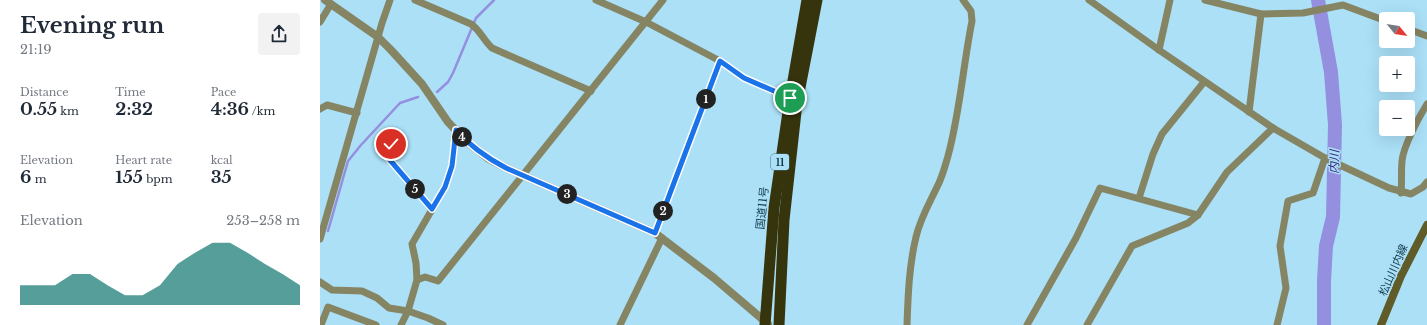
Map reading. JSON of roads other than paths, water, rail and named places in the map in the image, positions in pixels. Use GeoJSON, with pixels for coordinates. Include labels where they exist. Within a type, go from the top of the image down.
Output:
{"type":"FeatureCollection","features":[{"type":"Feature","properties":{"kind":"highway","name":"国道11号"},"geometry":{"type":"LineString","coordinates":[[765,324],[774,208],[793,100],[807,0]]}},
{"type":"Feature","properties":{"kind":"highway","name":"国道11号"},"geometry":{"type":"LineString","coordinates":[[779,325],[784,220],[793,100],[817,0]]}},
{"type":"Feature","properties":{"kind":"main road","name":"松山川内線"},"geometry":{"type":"LineString","coordinates":[[1381,325],[1401,276],[1427,225]]}},
{"type":"Feature","properties":{"kind":"street"},"geometry":{"type":"LineString","coordinates":[[320,239],[390,0]]}},
{"type":"Feature","properties":{"kind":"street"},"geometry":{"type":"LineString","coordinates":[[415,0],[473,25],[492,48],[590,91]]}},
{"type":"Feature","properties":{"kind":"street"},"geometry":{"type":"LineString","coordinates":[[596,0],[646,22],[720,61],[744,78],[793,100]]}},
{"type":"Feature","properties":{"kind":"street"},"geometry":{"type":"LineString","coordinates":[[417,280],[426,277],[438,281],[663,0]]}},
{"type":"Feature","properties":{"kind":"street"},"geometry":{"type":"LineString","coordinates":[[907,325],[909,283],[916,237],[925,210],[938,186],[948,156],[959,108],[972,21],[972,10],[963,0]]}},
{"type":"Feature","properties":{"kind":"street"},"geometry":{"type":"LineString","coordinates":[[1089,0],[1204,82],[1272,128],[1327,158],[1402,193],[1411,194],[1423,187],[1427,182]]}},
{"type":"Feature","properties":{"kind":"street"},"geometry":{"type":"LineString","coordinates":[[1159,50],[1170,0]]}},
{"type":"Feature","properties":{"kind":"street"},"geometry":{"type":"LineString","coordinates":[[1205,0],[1261,14],[1303,13],[1333,7],[1344,2],[1379,18]]}},
{"type":"Feature","properties":{"kind":"street"},"geometry":{"type":"LineString","coordinates":[[320,22],[328,2],[378,38],[408,67],[422,84],[448,122],[466,141],[489,158],[506,168],[655,233],[714,278],[765,324]]}},
{"type":"Feature","properties":{"kind":"street"},"geometry":{"type":"LineString","coordinates":[[1249,112],[1261,14]]}},
{"type":"Feature","properties":{"kind":"street"},"geometry":{"type":"LineString","coordinates":[[1415,32],[1427,36]]}},
{"type":"Feature","properties":{"kind":"street"},"geometry":{"type":"LineString","coordinates":[[655,233],[720,61]]}},
{"type":"Feature","properties":{"kind":"street"},"geometry":{"type":"LineString","coordinates":[[1139,198],[1153,154],[1162,134],[1204,82]]}},
{"type":"Feature","properties":{"kind":"street"},"geometry":{"type":"LineString","coordinates":[[1402,193],[1402,160],[1405,149],[1427,104]]}},
{"type":"Feature","properties":{"kind":"street"},"geometry":{"type":"LineString","coordinates":[[320,109],[327,105],[357,113]]}},
{"type":"Feature","properties":{"kind":"street"},"geometry":{"type":"LineString","coordinates":[[1087,325],[1132,246],[1188,223],[1198,215],[1227,172],[1272,128]]}},
{"type":"Feature","properties":{"kind":"street"},"geometry":{"type":"LineString","coordinates":[[401,325],[408,311],[417,280],[416,263],[412,244],[445,187],[452,166],[456,130]]}},
{"type":"Feature","properties":{"kind":"street"},"geometry":{"type":"LineString","coordinates":[[391,144],[383,152],[432,209]]}},
{"type":"Feature","properties":{"kind":"street"},"geometry":{"type":"LineString","coordinates":[[1277,325],[1286,288],[1280,246],[1288,202],[1313,193],[1327,158]]}},
{"type":"Feature","properties":{"kind":"street"},"geometry":{"type":"LineString","coordinates":[[1028,325],[1076,238],[1100,188],[1198,215]]}},
{"type":"Feature","properties":{"kind":"street"},"geometry":{"type":"LineString","coordinates":[[620,325],[662,238]]}},
{"type":"Feature","properties":{"kind":"street"},"geometry":{"type":"LineString","coordinates":[[320,282],[332,290],[362,291],[377,298],[389,308],[408,311],[443,325]]}},
{"type":"Feature","properties":{"kind":"street"},"geometry":{"type":"LineString","coordinates":[[321,325],[322,315],[328,307],[363,323],[376,325]]}},
{"type":"Feature","properties":{"kind":"waterway"},"geometry":{"type":"LineString","coordinates":[[437,92],[448,82],[453,73],[476,18],[494,0]]}},
{"type":"Feature","properties":{"kind":"waterway","name":"内川"},"geometry":{"type":"LineString","coordinates":[[1318,0],[1331,72],[1335,125],[1333,217],[1326,246],[1324,325]]}},
{"type":"Feature","properties":{"kind":"waterway"},"geometry":{"type":"LineString","coordinates":[[328,231],[348,161],[400,103],[418,97]]}}]}
